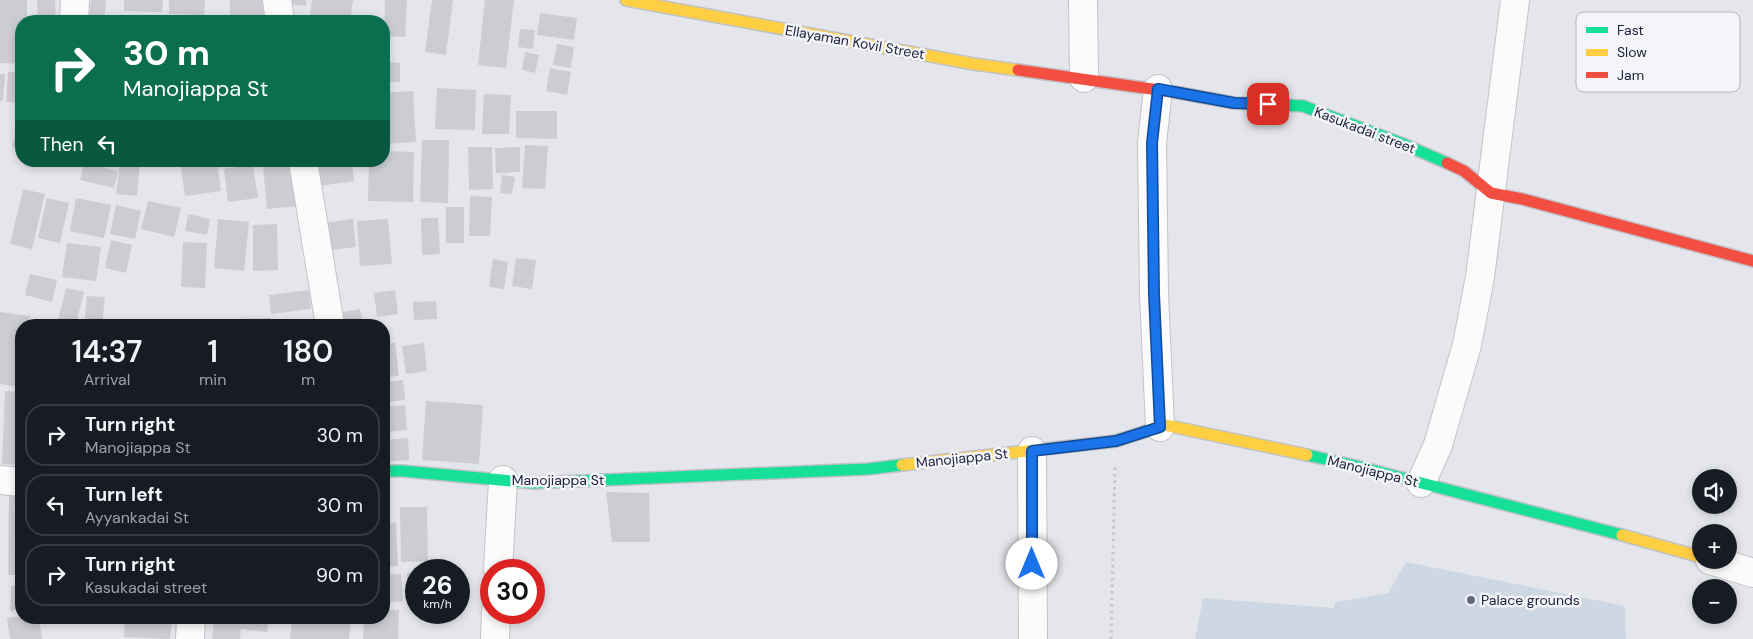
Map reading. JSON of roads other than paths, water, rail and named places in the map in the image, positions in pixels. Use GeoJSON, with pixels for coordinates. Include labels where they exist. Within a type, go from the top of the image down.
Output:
{"type":"FeatureCollection","features":[{"type":"Feature","properties":{"kind":"street"},"geometry":{"type":"LineString","coordinates":[[74,15],[75,0]]}},
{"type":"Feature","properties":{"kind":"street"},"geometry":{"type":"LineString","coordinates":[[277,0],[279,15]]}},
{"type":"Feature","properties":{"kind":"street","name":"Ellayaman Kovil Street"},"geometry":{"type":"LineString","coordinates":[[626,0],[974,64],[1148,88]]}},
{"type":"Feature","properties":{"kind":"street"},"geometry":{"type":"LineString","coordinates":[[1083,0],[1084,78]]}},
{"type":"Feature","properties":{"kind":"street"},"geometry":{"type":"LineString","coordinates":[[1421,483],[1438,445],[1467,344],[1480,278],[1515,0]]}},
{"type":"Feature","properties":{"kind":"street"},"geometry":{"type":"LineString","coordinates":[[1148,88],[1152,143],[1154,294],[1160,427]]}},
{"type":"Feature","properties":{"kind":"street","name":"Kasukadai street"},"geometry":{"type":"LineString","coordinates":[[1148,88],[1234,103],[1303,106],[1403,144],[1464,171],[1490,193],[1522,199],[1753,260]]}},
{"type":"Feature","properties":{"kind":"street"},"geometry":{"type":"LineString","coordinates":[[304,167],[329,319]]}},
{"type":"Feature","properties":{"kind":"street","name":"Manojiappa St"},"geometry":{"type":"LineString","coordinates":[[390,471],[533,483],[868,469],[1116,441],[1164,425],[1356,466],[1629,536],[1692,554]]}},
{"type":"Feature","properties":{"kind":"street"},"geometry":{"type":"LineString","coordinates":[[1032,451],[1033,639]]}},
{"type":"Feature","properties":{"kind":"street"},"geometry":{"type":"LineString","coordinates":[[0,480],[15,481]]}},
{"type":"Feature","properties":{"kind":"street"},"geometry":{"type":"LineString","coordinates":[[499,559],[503,480]]}},
{"type":"Feature","properties":{"kind":"street"},"geometry":{"type":"LineString","coordinates":[[1737,568],[1753,573]]}},
{"type":"Feature","properties":{"kind":"street"},"geometry":{"type":"LineString","coordinates":[[190,639],[191,624]]}},
{"type":"Feature","properties":{"kind":"street"},"geometry":{"type":"LineString","coordinates":[[495,639],[496,624]]}},
{"type":"Feature","properties":{"kind":"place","name":"Palace grounds"},"geometry":{"type":"Point","coordinates":[1471,600]}}]}
